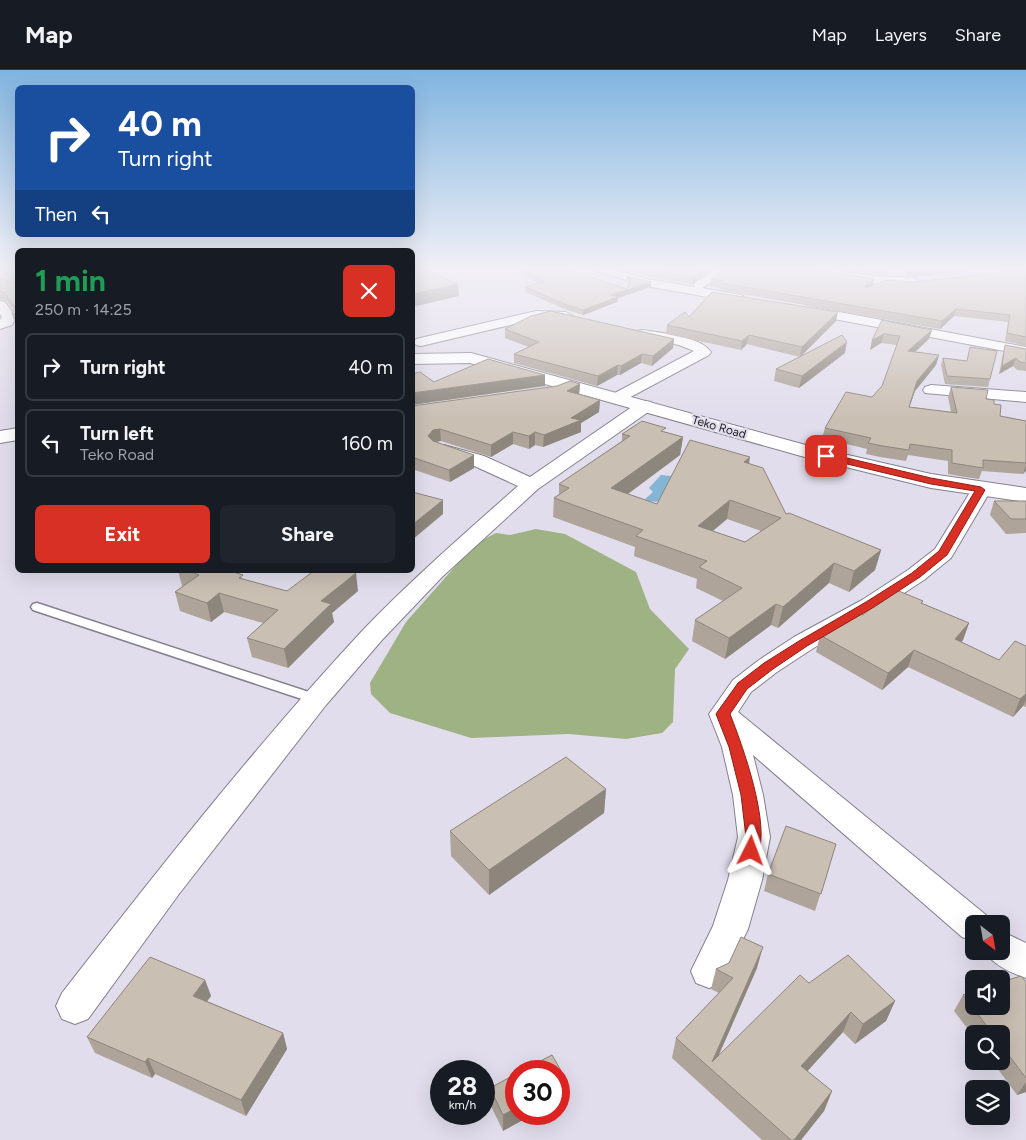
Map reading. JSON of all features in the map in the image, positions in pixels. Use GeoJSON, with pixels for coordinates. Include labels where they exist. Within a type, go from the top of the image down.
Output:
{"type":"FeatureCollection","features":[{"type":"Feature","properties":{"kind":"street"},"geometry":{"type":"LineString","coordinates":[[415,346],[521,319]]}},
{"type":"Feature","properties":{"kind":"street"},"geometry":{"type":"LineString","coordinates":[[578,319],[584,320]]}},
{"type":"Feature","properties":{"kind":"street"},"geometry":{"type":"LineString","coordinates":[[856,319],[1026,351]]}},
{"type":"Feature","properties":{"kind":"street"},"geometry":{"type":"LineString","coordinates":[[617,398],[704,352],[700,348],[632,331]]}},
{"type":"Feature","properties":{"kind":"street","name":"Teko Road"},"geometry":{"type":"LineString","coordinates":[[415,346],[471,358],[808,452],[931,481],[981,490],[1026,495]]}},
{"type":"Feature","properties":{"kind":"street"},"geometry":{"type":"LineString","coordinates":[[538,394],[570,385]]}},
{"type":"Feature","properties":{"kind":"street"},"geometry":{"type":"LineString","coordinates":[[931,390],[1026,397]]}},
{"type":"Feature","properties":{"kind":"street"},"geometry":{"type":"LineString","coordinates":[[75,1006],[168,884],[316,699],[373,634],[434,572],[530,485],[645,406]]}},
{"type":"Feature","properties":{"kind":"street"},"geometry":{"type":"LineString","coordinates":[[0,437],[15,434]]}},
{"type":"Feature","properties":{"kind":"street"},"geometry":{"type":"LineString","coordinates":[[440,448],[477,460],[530,485]]}},
{"type":"Feature","properties":{"kind":"street"},"geometry":{"type":"LineString","coordinates":[[723,714],[742,686],[768,666],[803,643],[878,600],[916,575],[944,553],[981,490]]}},
{"type":"Feature","properties":{"kind":"street"},"geometry":{"type":"LineString","coordinates":[[723,714],[965,918]]}},
{"type":"Feature","properties":{"kind":"street"},"geometry":{"type":"LineString","coordinates":[[710,971],[730,929],[746,880],[754,837],[746,786],[736,747],[723,714]]}},
{"type":"Feature","properties":{"kind":"street"},"geometry":{"type":"LineString","coordinates":[[1010,952],[1026,962]]}},
{"type":"Feature","properties":{"kind":"lane"},"geometry":{"type":"LineString","coordinates":[[37,607],[316,699]]}},
{"type":"Feature","properties":{"kind":"green space"},"geometry":{"type":"Polygon","coordinates":[[[536,529],[565,534],[636,572],[650,609],[689,649],[675,669],[673,722],[662,733],[626,739],[568,734],[471,738],[390,713],[371,694],[370,683],[406,622],[475,544],[496,533],[510,535],[536,529]]]}},
{"type":"Feature","properties":{"kind":"water"},"geometry":{"type":"Polygon","coordinates":[[[661,475],[672,476],[659,502],[647,501],[645,499],[653,492],[649,488],[661,475]]]}},
{"type":"Feature","properties":{"kind":"building"},"geometry":{"type":"Polygon","coordinates":[[[525,319],[586,319],[674,339],[653,356],[642,354],[598,376],[514,354],[539,342],[505,329],[525,319]]]}},
{"type":"Feature","properties":{"kind":"building"},"geometry":{"type":"Polygon","coordinates":[[[675,319],[831,319],[802,347],[749,335],[742,341],[667,325],[675,319]]]}},
{"type":"Feature","properties":{"kind":"building"},"geometry":{"type":"Polygon","coordinates":[[[1009,319],[1026,319],[1026,337],[1007,333],[1009,319]]]}},
{"type":"Feature","properties":{"kind":"building"},"geometry":{"type":"Polygon","coordinates":[[[882,320],[932,330],[908,351],[939,355],[917,381],[909,407],[957,413],[951,387],[988,390],[986,399],[994,400],[994,404],[1001,405],[1000,416],[1026,421],[1026,463],[983,460],[983,468],[952,463],[952,450],[910,444],[909,450],[883,446],[868,443],[871,438],[825,428],[846,392],[872,397],[882,386],[900,336],[884,334],[872,340],[882,320]]]}},
{"type":"Feature","properties":{"kind":"building"},"geometry":{"type":"Polygon","coordinates":[[[842,335],[847,342],[802,376],[776,369],[842,335]]]}},
{"type":"Feature","properties":{"kind":"building"},"geometry":{"type":"Polygon","coordinates":[[[1005,345],[1026,349],[1026,363],[1020,362],[1016,358],[1002,366],[1005,345]]]}},
{"type":"Feature","properties":{"kind":"building"},"geometry":{"type":"Polygon","coordinates":[[[970,347],[997,351],[990,379],[947,376],[943,358],[967,361],[970,347]]]}},
{"type":"Feature","properties":{"kind":"building"},"geometry":{"type":"Polygon","coordinates":[[[488,359],[545,375],[415,393],[415,373],[420,372],[434,382],[488,359]]]}},
{"type":"Feature","properties":{"kind":"building"},"geometry":{"type":"Polygon","coordinates":[[[570,381],[580,384],[567,391],[600,400],[571,418],[581,420],[544,435],[535,432],[529,436],[513,432],[491,445],[440,429],[433,430],[428,436],[433,441],[474,455],[449,470],[415,458],[415,406],[557,386],[570,381]]]}},
{"type":"Feature","properties":{"kind":"building"},"geometry":{"type":"Polygon","coordinates":[[[642,421],[666,428],[661,431],[683,437],[611,488],[657,504],[690,440],[750,457],[744,462],[763,468],[786,514],[789,513],[881,550],[854,571],[834,563],[783,607],[776,604],[729,638],[695,620],[742,588],[699,567],[707,561],[636,536],[643,530],[554,498],[569,488],[559,484],[630,436],[622,434],[642,421]],[[730,500],[698,526],[745,542],[781,518],[730,500]]]}},
{"type":"Feature","properties":{"kind":"building"},"geometry":{"type":"Polygon","coordinates":[[[415,493],[443,500],[415,523],[415,493]]]}},
{"type":"Feature","properties":{"kind":"building"},"geometry":{"type":"Polygon","coordinates":[[[994,501],[1026,501],[1026,519],[1011,519],[994,501]]]}},
{"type":"Feature","properties":{"kind":"building"},"geometry":{"type":"Polygon","coordinates":[[[194,573],[237,573],[243,575],[239,578],[287,591],[311,573],[356,573],[321,601],[331,604],[284,649],[247,638],[278,610],[219,593],[207,603],[175,592],[199,575],[194,573]]]}},
{"type":"Feature","properties":{"kind":"building"},"geometry":{"type":"Polygon","coordinates":[[[894,589],[923,601],[921,603],[969,623],[955,639],[999,660],[1015,641],[1026,646],[1026,694],[1020,699],[914,650],[888,673],[820,635],[857,612],[863,615],[894,589]]]}},
{"type":"Feature","properties":{"kind":"building"},"geometry":{"type":"Polygon","coordinates":[[[566,757],[606,789],[489,870],[450,831],[566,757]]]}},
{"type":"Feature","properties":{"kind":"building"},"geometry":{"type":"Polygon","coordinates":[[[786,826],[836,844],[821,894],[768,874],[786,826]]]}},
{"type":"Feature","properties":{"kind":"building"},"geometry":{"type":"Polygon","coordinates":[[[741,937],[763,947],[712,1062],[800,975],[809,983],[848,955],[895,1001],[863,1024],[851,1012],[801,1066],[832,1091],[794,1140],[791,1140],[676,1038],[733,978],[716,969],[729,963],[741,937]]]}},
{"type":"Feature","properties":{"kind":"building"},"geometry":{"type":"Polygon","coordinates":[[[150,957],[205,980],[193,996],[283,1033],[241,1100],[148,1058],[145,1062],[87,1037],[150,957]]]}},
{"type":"Feature","properties":{"kind":"building"},"geometry":{"type":"Polygon","coordinates":[[[1021,976],[1026,982],[1026,1078],[1010,1057],[1010,1025],[986,1025],[978,1015],[1010,1015],[1010,979],[1021,976]]]}},
{"type":"Feature","properties":{"kind":"building"},"geometry":{"type":"Polygon","coordinates":[[[552,1055],[555,1060],[542,1060],[552,1055]]]}},
{"type":"Feature","properties":{"kind":"building"},"geometry":{"type":"Polygon","coordinates":[[[505,1080],[505,1114],[503,1115],[495,1098],[495,1085],[505,1080]]]}},
{"type":"Feature","properties":{"kind":"route"},"geometry":{"type":"LineString","coordinates":[[751,851],[754,837],[748,795],[736,747],[723,714],[742,686],[768,666],[803,643],[870,605],[916,575],[944,553],[981,490],[931,481],[826,456]]}}]}
